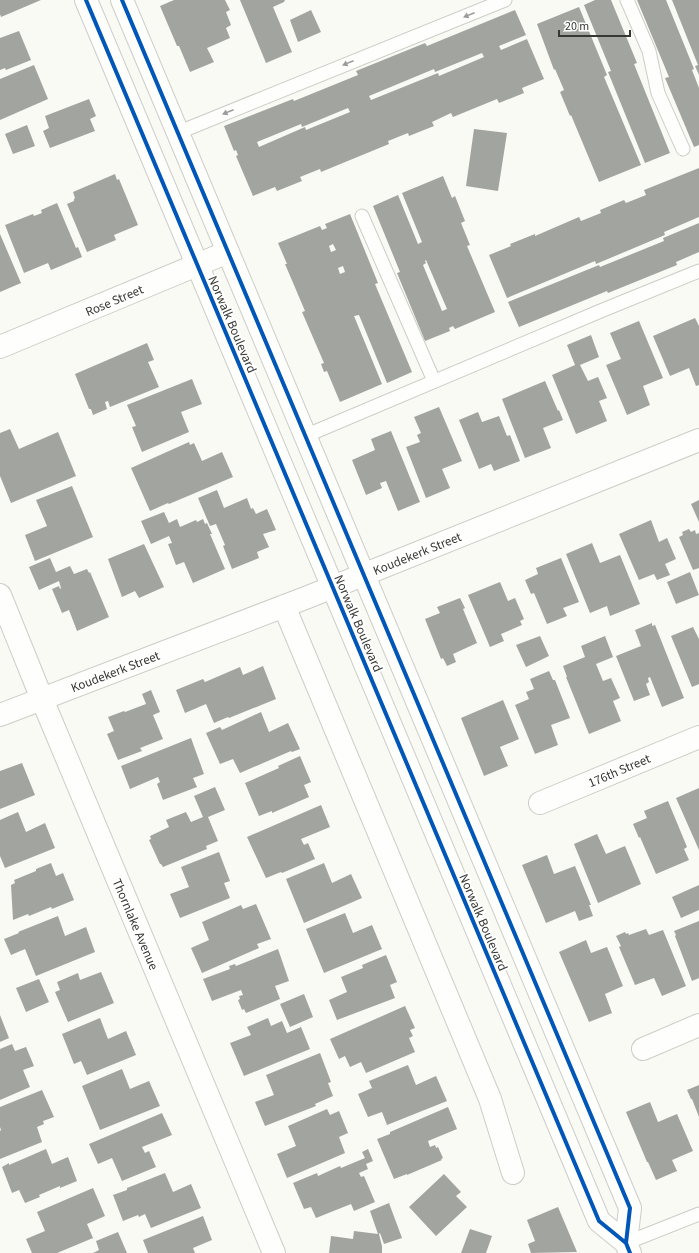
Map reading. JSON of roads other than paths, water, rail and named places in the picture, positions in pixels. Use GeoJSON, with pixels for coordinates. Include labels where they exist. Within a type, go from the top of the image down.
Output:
{"type":"FeatureCollection","features":[{"type":"Feature","properties":{"kind":"main road","name":"Norwalk Boulevard"},"geometry":{"type":"LineString","coordinates":[[86,0],[599,1221],[628,1248]]}},
{"type":"Feature","properties":{"kind":"main road","name":"Norwalk Boulevard"},"geometry":{"type":"LineString","coordinates":[[122,0],[630,1208],[628,1248]]}},
{"type":"Feature","properties":{"kind":"main road","name":"Rose Street"},"geometry":{"type":"LineString","coordinates":[[0,347],[228,252]]}},
{"type":"Feature","properties":{"kind":"main road","name":"Koudekerk Street"},"geometry":{"type":"LineString","coordinates":[[0,715],[364,575],[699,440]]}},
{"type":"Feature","properties":{"kind":"main road","name":"Thornlake Avenue"},"geometry":{"type":"LineString","coordinates":[[0,595],[42,699],[274,1253]]}},
{"type":"Feature","properties":{"kind":"main road"},"geometry":{"type":"LineString","coordinates":[[284,606],[490,1099],[513,1173]]}},
{"type":"Feature","properties":{"kind":"main road","name":"176th Street"},"geometry":{"type":"LineString","coordinates":[[540,803],[699,737]]}},
{"type":"Feature","properties":{"kind":"main road"},"geometry":{"type":"LineString","coordinates":[[643,1049],[699,1026]]}},
{"type":"Feature","properties":{"kind":"lane"},"geometry":{"type":"LineString","coordinates":[[177,132],[505,0]]}},
{"type":"Feature","properties":{"kind":"lane"},"geometry":{"type":"LineString","coordinates":[[627,0],[649,51],[658,93],[683,149]]}},
{"type":"Feature","properties":{"kind":"lane"},"geometry":{"type":"LineString","coordinates":[[362,216],[434,380]]}},
{"type":"Feature","properties":{"kind":"lane"},"geometry":{"type":"LineString","coordinates":[[305,436],[434,380],[699,271]]}},
{"type":"Feature","properties":{"kind":"lane"},"geometry":{"type":"LineString","coordinates":[[628,1248],[699,1214]]}}]}
